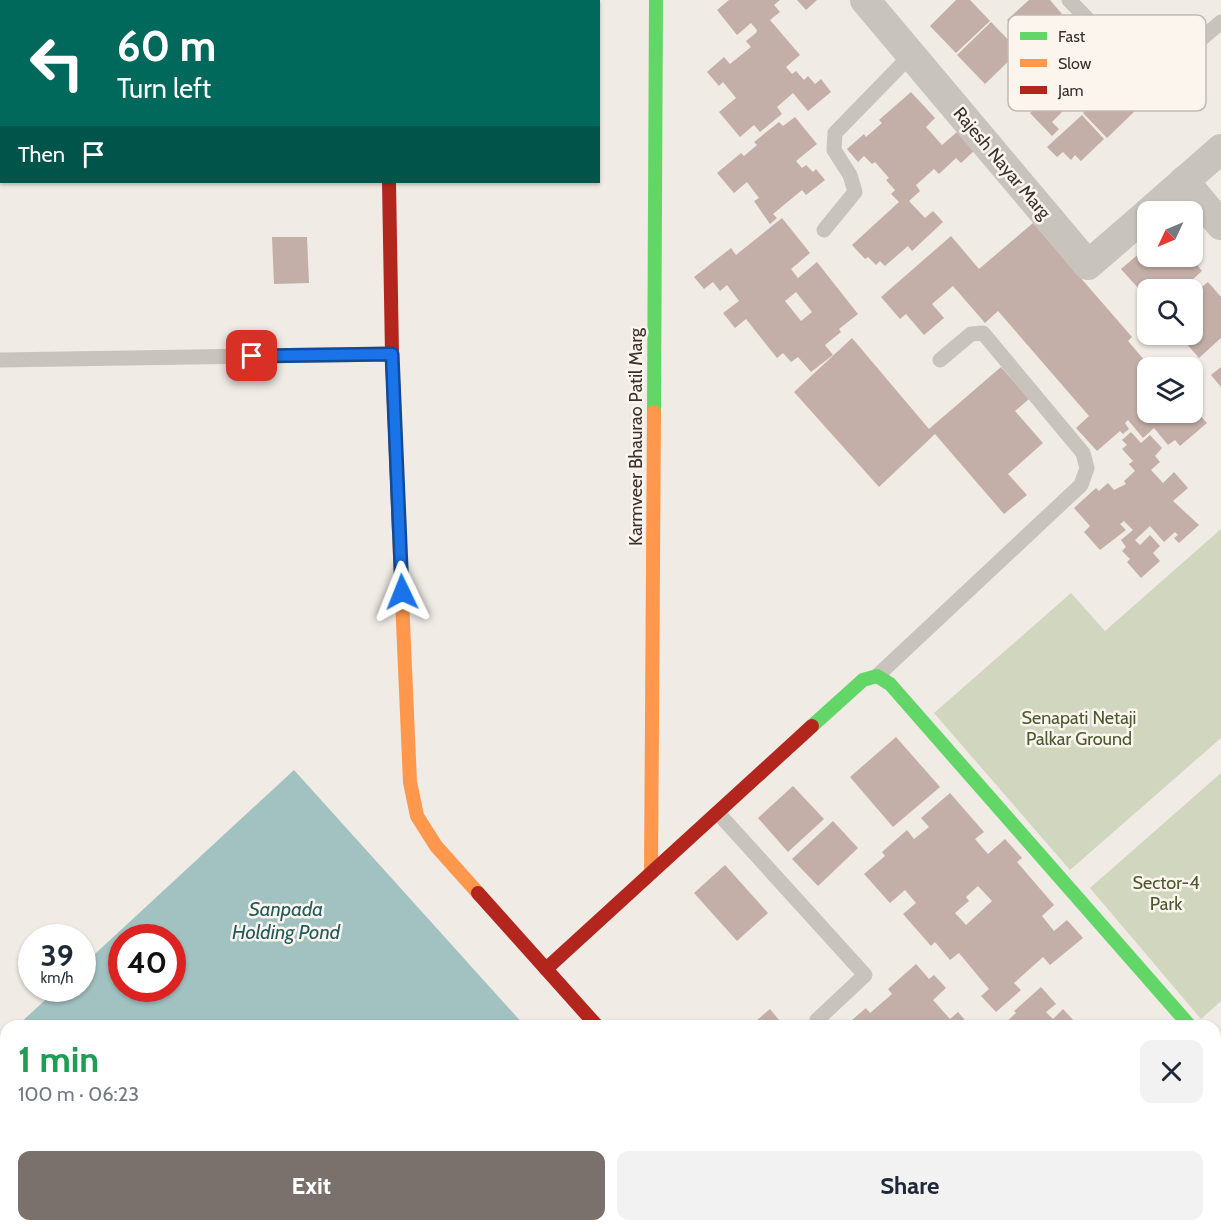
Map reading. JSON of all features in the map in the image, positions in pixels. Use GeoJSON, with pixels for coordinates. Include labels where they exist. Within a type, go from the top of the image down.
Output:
{"type":"FeatureCollection","features":[{"type":"Feature","properties":{"kind":"street","name":"Karmveer Bhaurao Patil Marg"},"geometry":{"type":"LineString","coordinates":[[651,873],[656,0]]}},
{"type":"Feature","properties":{"kind":"street","name":"Rajesh Nayar Marg"},"geometry":{"type":"LineString","coordinates":[[865,0],[1088,265],[1137,222]]}},
{"type":"Feature","properties":{"kind":"street","name":"Rajesh Nayar Marg"},"geometry":{"type":"LineString","coordinates":[[1161,201],[1221,149]]}},
{"type":"Feature","properties":{"kind":"street"},"geometry":{"type":"LineString","coordinates":[[1184,181],[1221,225]]}},
{"type":"Feature","properties":{"kind":"street"},"geometry":{"type":"LineString","coordinates":[[389,183],[392,354],[410,782],[417,816],[436,846],[592,1020]]}},
{"type":"Feature","properties":{"kind":"street"},"geometry":{"type":"LineString","coordinates":[[546,969],[863,680],[877,676],[890,684],[1185,1020]]}},
{"type":"Feature","properties":{"kind":"lane"},"geometry":{"type":"LineString","coordinates":[[1069,0],[1084,15]]}},
{"type":"Feature","properties":{"kind":"lane"},"geometry":{"type":"LineString","coordinates":[[1206,35],[1221,22]]}},
{"type":"Feature","properties":{"kind":"lane"},"geometry":{"type":"LineString","coordinates":[[824,230],[855,192],[850,175],[834,150],[835,132],[911,55]]}},
{"type":"Feature","properties":{"kind":"lane"},"geometry":{"type":"LineString","coordinates":[[877,676],[1081,485],[1087,468],[1083,453],[983,333],[970,334],[940,360]]}},
{"type":"Feature","properties":{"kind":"lane"},"geometry":{"type":"LineString","coordinates":[[0,360],[392,354]]}},
{"type":"Feature","properties":{"kind":"lane"},"geometry":{"type":"LineString","coordinates":[[718,813],[865,975],[816,1020]]}},
{"type":"Feature","properties":{"kind":"green space","name":"Senapati Netaji Palkar Ground"},"geometry":{"type":"Polygon","coordinates":[[[1221,529],[1221,738],[1070,870],[934,713],[1071,593],[1105,631],[1221,529]]]}},
{"type":"Feature","properties":{"kind":"green space","name":"Sector-4 Park"},"geometry":{"type":"Polygon","coordinates":[[[1221,773],[1221,1001],[1201,1019],[1090,888],[1221,773]]]}},
{"type":"Feature","properties":{"kind":"water","name":"Sanpada Holding Pond"},"geometry":{"type":"Polygon","coordinates":[[[294,770],[520,1020],[23,1020],[43,1002],[96,1002],[96,953],[108,942],[108,1002],[186,1002],[186,924],[127,924],[294,770]]]}},
{"type":"Feature","properties":{"kind":"building"},"geometry":{"type":"Polygon","coordinates":[[[729,0],[780,0],[774,5],[780,12],[770,20],[800,55],[786,67],[792,74],[796,71],[804,80],[808,76],[815,84],[821,79],[831,92],[808,111],[793,93],[777,107],[782,114],[760,132],[754,125],[740,137],[719,112],[736,98],[723,82],[719,86],[707,72],[724,57],[730,64],[751,47],[746,41],[757,30],[751,23],[737,35],[717,10],[729,0]]]}},
{"type":"Feature","properties":{"kind":"building"},"geometry":{"type":"Polygon","coordinates":[[[797,0],[817,0],[806,10],[797,0]]]}},
{"type":"Feature","properties":{"kind":"building"},"geometry":{"type":"Polygon","coordinates":[[[956,0],[970,0],[990,21],[956,53],[930,26],[956,0]]]}},
{"type":"Feature","properties":{"kind":"building"},"geometry":{"type":"Polygon","coordinates":[[[1029,0],[1050,0],[1062,14],[1061,15],[1012,15],[1029,0]]]}},
{"type":"Feature","properties":{"kind":"building"},"geometry":{"type":"Polygon","coordinates":[[[991,22],[1008,40],[1008,62],[985,84],[957,55],[991,22]]]}},
{"type":"Feature","properties":{"kind":"building"},"geometry":{"type":"Polygon","coordinates":[[[911,92],[935,118],[926,127],[942,145],[957,132],[974,151],[961,163],[956,158],[939,174],[934,169],[916,185],[920,191],[909,201],[925,218],[933,211],[943,222],[912,251],[908,246],[885,266],[880,261],[876,265],[868,257],[865,259],[852,245],[899,202],[891,194],[895,190],[886,180],[889,178],[875,162],[872,164],[864,156],[858,162],[847,149],[864,134],[866,137],[882,123],[879,120],[911,92]]]}},
{"type":"Feature","properties":{"kind":"building"},"geometry":{"type":"Polygon","coordinates":[[[1032,111],[1063,111],[1052,122],[1059,129],[1052,136],[1030,113],[1032,111]]]}},
{"type":"Feature","properties":{"kind":"building"},"geometry":{"type":"Polygon","coordinates":[[[1085,111],[1135,111],[1107,138],[1083,113],[1085,111]]]}},
{"type":"Feature","properties":{"kind":"building"},"geometry":{"type":"Polygon","coordinates":[[[1082,115],[1104,139],[1081,161],[1075,155],[1071,160],[1063,152],[1057,157],[1047,147],[1082,115]]]}},
{"type":"Feature","properties":{"kind":"building"},"geometry":{"type":"Polygon","coordinates":[[[795,117],[817,144],[796,161],[802,168],[806,165],[813,172],[816,169],[825,180],[806,195],[802,190],[773,214],[777,218],[770,224],[754,201],[759,198],[747,182],[734,193],[717,173],[741,153],[744,156],[757,145],[754,142],[779,122],[783,126],[795,117]]]}},
{"type":"Feature","properties":{"kind":"building"},"geometry":{"type":"Polygon","coordinates":[[[782,218],[810,253],[791,269],[798,278],[817,262],[858,314],[839,329],[841,332],[825,345],[833,355],[811,372],[798,357],[791,362],[783,353],[777,358],[746,319],[735,328],[723,313],[739,301],[727,285],[720,291],[713,282],[704,289],[694,277],[731,248],[736,255],[782,218]],[[796,292],[785,301],[801,321],[812,312],[796,292]]]}},
{"type":"Feature","properties":{"kind":"building"},"geometry":{"type":"Polygon","coordinates":[[[1033,223],[1132,337],[1128,341],[1142,357],[1137,357],[1137,423],[1203,423],[1203,419],[1207,423],[1180,446],[1175,440],[1168,445],[1154,428],[1143,438],[1128,420],[1125,423],[1129,429],[1123,434],[1120,431],[1097,451],[1076,428],[1089,416],[998,311],[985,323],[953,286],[932,304],[944,318],[924,335],[906,314],[900,319],[881,297],[951,236],[979,269],[1033,223]]]}},
{"type":"Feature","properties":{"kind":"building"},"geometry":{"type":"Polygon","coordinates":[[[272,237],[307,237],[309,283],[274,284],[272,237]]]}},
{"type":"Feature","properties":{"kind":"building"},"geometry":{"type":"Polygon","coordinates":[[[1137,255],[1137,267],[1199,267],[1202,271],[1193,279],[1137,279],[1137,287],[1121,269],[1137,255]]]}},
{"type":"Feature","properties":{"kind":"building"},"geometry":{"type":"Polygon","coordinates":[[[1208,282],[1221,297],[1221,338],[1198,357],[1188,345],[1203,345],[1203,286],[1208,282]]]}},
{"type":"Feature","properties":{"kind":"building"},"geometry":{"type":"Polygon","coordinates":[[[852,338],[929,429],[1001,367],[1029,399],[1015,411],[1043,443],[1008,474],[1027,495],[1004,514],[935,434],[879,487],[794,392],[852,338]]]}},
{"type":"Feature","properties":{"kind":"building"},"geometry":{"type":"Polygon","coordinates":[[[1221,367],[1221,387],[1211,375],[1221,367]]]}},
{"type":"Feature","properties":{"kind":"building"},"geometry":{"type":"Polygon","coordinates":[[[1131,432],[1141,443],[1150,435],[1162,448],[1155,456],[1160,462],[1151,470],[1163,483],[1174,472],[1188,488],[1173,501],[1199,525],[1179,543],[1174,538],[1178,535],[1175,532],[1164,542],[1150,526],[1135,540],[1140,545],[1150,535],[1160,546],[1153,553],[1160,561],[1141,578],[1127,562],[1130,559],[1122,551],[1126,547],[1121,540],[1133,530],[1124,521],[1120,524],[1126,530],[1100,550],[1084,532],[1090,526],[1074,508],[1096,488],[1099,491],[1108,483],[1114,490],[1126,484],[1124,481],[1135,471],[1129,464],[1133,461],[1122,449],[1127,445],[1122,440],[1131,432]]]}},
{"type":"Feature","properties":{"kind":"building"},"geometry":{"type":"Polygon","coordinates":[[[896,737],[940,787],[893,827],[850,777],[896,737]]]}},
{"type":"Feature","properties":{"kind":"building"},"geometry":{"type":"Polygon","coordinates":[[[793,786],[824,819],[788,852],[758,818],[793,786]]]}},
{"type":"Feature","properties":{"kind":"building"},"geometry":{"type":"Polygon","coordinates":[[[950,793],[984,832],[975,839],[988,854],[1005,839],[1022,858],[1017,862],[1054,905],[1042,916],[1054,931],[1067,920],[1083,938],[1050,965],[1043,957],[1014,983],[1021,990],[996,1012],[981,996],[989,989],[959,953],[950,960],[935,942],[931,946],[903,914],[916,903],[905,890],[890,903],[864,874],[885,856],[882,852],[907,830],[914,839],[929,827],[921,818],[950,793]],[[978,886],[966,897],[969,901],[955,913],[966,925],[992,901],[978,886]]]}},
{"type":"Feature","properties":{"kind":"building"},"geometry":{"type":"Polygon","coordinates":[[[833,821],[858,848],[818,886],[792,859],[833,821]]]}},
{"type":"Feature","properties":{"kind":"building"},"geometry":{"type":"Polygon","coordinates":[[[725,865],[768,913],[737,941],[694,893],[725,865]]]}},
{"type":"Feature","properties":{"kind":"building"},"geometry":{"type":"Polygon","coordinates":[[[916,964],[929,979],[934,975],[946,988],[933,1000],[950,1019],[958,1012],[965,1020],[852,1020],[866,1008],[870,1013],[892,994],[888,989],[916,964]]]}},
{"type":"Feature","properties":{"kind":"building"},"geometry":{"type":"Polygon","coordinates":[[[1041,987],[1056,1004],[1046,1012],[1053,1019],[1063,1009],[1073,1020],[1008,1020],[1016,1013],[1014,1011],[1041,987]]]}},
{"type":"Feature","properties":{"kind":"building"},"geometry":{"type":"Polygon","coordinates":[[[770,1009],[779,1020],[757,1020],[770,1009]]]}},
{"type":"Feature","properties":{"kind":"traffic: fast"},"geometry":{"type":"LineString","coordinates":[[654,412],[656,0]]}},
{"type":"Feature","properties":{"kind":"traffic: fast"},"geometry":{"type":"LineString","coordinates":[[812,726],[863,680],[877,676],[890,684],[1185,1020]]}},
{"type":"Feature","properties":{"kind":"traffic: slow"},"geometry":{"type":"LineString","coordinates":[[651,873],[654,412]]}},
{"type":"Feature","properties":{"kind":"traffic: slow"},"geometry":{"type":"LineString","coordinates":[[399,531],[410,782],[417,816],[436,846],[478,893]]}},
{"type":"Feature","properties":{"kind":"traffic: jam"},"geometry":{"type":"LineString","coordinates":[[389,183],[392,354],[399,531]]}},
{"type":"Feature","properties":{"kind":"traffic: jam"},"geometry":{"type":"LineString","coordinates":[[546,969],[812,726]]}},
{"type":"Feature","properties":{"kind":"traffic: jam"},"geometry":{"type":"LineString","coordinates":[[478,893],[592,1020]]}},
{"type":"Feature","properties":{"kind":"route"},"geometry":{"type":"LineString","coordinates":[[252,356],[392,354],[402,592]]}}]}
